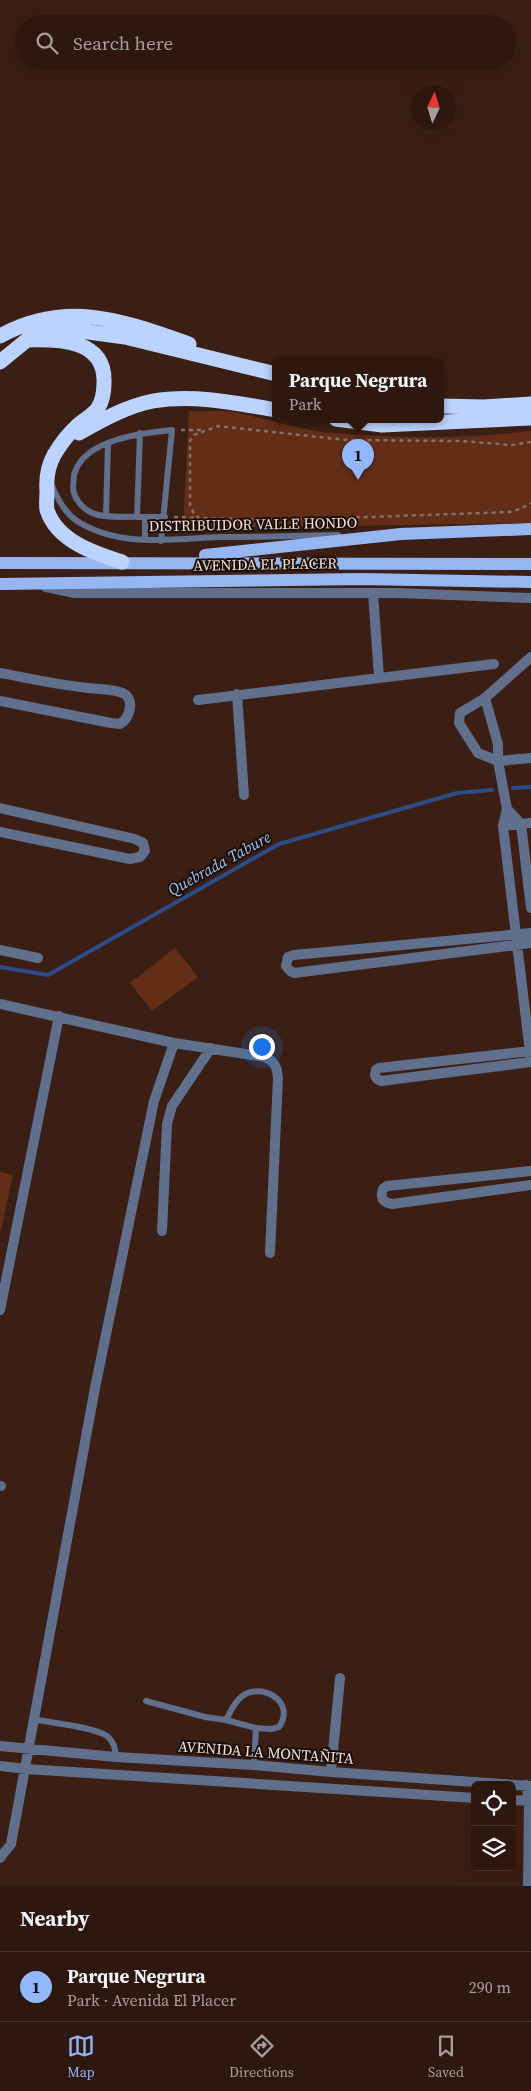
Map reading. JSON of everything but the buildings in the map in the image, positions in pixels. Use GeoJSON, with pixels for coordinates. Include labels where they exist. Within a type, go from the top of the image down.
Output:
{"type":"FeatureCollection","features":[{"type":"Feature","properties":{"kind":"highway"},"geometry":{"type":"LineString","coordinates":[[0,336],[9,331],[51,317],[92,316],[124,322],[272,373]]}},
{"type":"Feature","properties":{"kind":"highway"},"geometry":{"type":"LineString","coordinates":[[0,362],[27,340],[52,332],[81,330],[125,337],[272,373]]}},
{"type":"Feature","properties":{"kind":"highway"},"geometry":{"type":"LineString","coordinates":[[27,340],[54,339],[76,343],[90,350],[100,360],[104,376],[104,396],[97,409],[76,427],[54,456],[47,472],[47,510],[58,530],[96,554],[122,562]]}},
{"type":"Feature","properties":{"kind":"highway"},"geometry":{"type":"LineString","coordinates":[[54,456],[78,433],[94,424],[123,411],[153,401],[184,399],[221,400],[272,409]]}},
{"type":"Feature","properties":{"kind":"highway"},"geometry":{"type":"LineString","coordinates":[[444,406],[484,407],[531,404]]}},
{"type":"Feature","properties":{"kind":"highway"},"geometry":{"type":"LineString","coordinates":[[367,423],[382,425],[434,424],[531,418]]}},
{"type":"Feature","properties":{"kind":"main road"},"geometry":{"type":"LineString","coordinates":[[152,562],[249,549],[401,534],[531,530]]}},
{"type":"Feature","properties":{"kind":"main road","name":"AVENIDA EL PLACER"},"geometry":{"type":"LineString","coordinates":[[0,563],[531,564]]}},
{"type":"Feature","properties":{"kind":"main road","name":"AVENIDA EL PLACER"},"geometry":{"type":"LineString","coordinates":[[0,584],[361,579],[531,582]]}},
{"type":"Feature","properties":{"kind":"street"},"geometry":{"type":"LineString","coordinates":[[25,584],[75,593],[373,594],[531,598]]}},
{"type":"Feature","properties":{"kind":"street"},"geometry":{"type":"LineString","coordinates":[[373,594],[379,677]]}},
{"type":"Feature","properties":{"kind":"street"},"geometry":{"type":"LineString","coordinates":[[501,597],[531,605]]}},
{"type":"Feature","properties":{"kind":"street"},"geometry":{"type":"LineString","coordinates":[[531,657],[485,698],[460,713],[459,723],[478,753],[498,761],[531,758]]}},
{"type":"Feature","properties":{"kind":"street"},"geometry":{"type":"LineString","coordinates":[[198,700],[494,664]]}},
{"type":"Feature","properties":{"kind":"street"},"geometry":{"type":"LineString","coordinates":[[0,673],[81,688],[118,691],[125,694],[129,699],[130,706],[126,720],[120,724],[111,724],[0,701]]}},
{"type":"Feature","properties":{"kind":"street"},"geometry":{"type":"LineString","coordinates":[[237,694],[244,795]]}},
{"type":"Feature","properties":{"kind":"street"},"geometry":{"type":"LineString","coordinates":[[485,698],[498,744],[498,761],[507,809],[503,826],[531,1057]]}},
{"type":"Feature","properties":{"kind":"street"},"geometry":{"type":"LineString","coordinates":[[0,808],[135,839],[143,843],[145,851],[140,857],[130,859],[0,832]]}},
{"type":"Feature","properties":{"kind":"street"},"geometry":{"type":"LineString","coordinates":[[507,809],[526,824],[531,908]]}},
{"type":"Feature","properties":{"kind":"street"},"geometry":{"type":"LineString","coordinates":[[503,826],[526,824]]}},
{"type":"Feature","properties":{"kind":"street"},"geometry":{"type":"LineString","coordinates":[[531,933],[517,940],[294,973],[287,969],[286,966],[288,957],[294,955],[517,940],[531,943]]}},
{"type":"Feature","properties":{"kind":"street"},"geometry":{"type":"LineString","coordinates":[[0,950],[38,958]]}},
{"type":"Feature","properties":{"kind":"street"},"geometry":{"type":"LineString","coordinates":[[0,1004],[174,1043],[265,1057],[274,1062],[277,1068],[270,1253]]}},
{"type":"Feature","properties":{"kind":"street"},"geometry":{"type":"LineString","coordinates":[[0,1310],[59,1016]]}},
{"type":"Feature","properties":{"kind":"street"},"geometry":{"type":"LineString","coordinates":[[0,1858],[11,1844],[95,1388],[154,1101],[174,1043]]}},
{"type":"Feature","properties":{"kind":"street"},"geometry":{"type":"LineString","coordinates":[[162,1231],[167,1124],[172,1106],[211,1048]]}},
{"type":"Feature","properties":{"kind":"street"},"geometry":{"type":"LineString","coordinates":[[531,1057],[382,1081],[377,1079],[375,1075],[376,1070],[379,1068],[531,1057]]}},
{"type":"Feature","properties":{"kind":"street"},"geometry":{"type":"LineString","coordinates":[[531,1170],[387,1186],[381,1194],[385,1202],[392,1204],[531,1185]]}},
{"type":"Feature","properties":{"kind":"street"},"geometry":{"type":"LineString","coordinates":[[331,1772],[340,1678]]}},
{"type":"Feature","properties":{"kind":"street","name":"AVENIDA LA MONTAÑITA"},"geometry":{"type":"LineString","coordinates":[[0,1746],[116,1757],[254,1765],[528,1786]]}},
{"type":"Feature","properties":{"kind":"street"},"geometry":{"type":"LineString","coordinates":[[0,1766],[471,1798]]}},
{"type":"Feature","properties":{"kind":"street"},"geometry":{"type":"LineString","coordinates":[[528,1786],[530,1801],[529,1880]]}},
{"type":"Feature","properties":{"kind":"street"},"geometry":{"type":"LineString","coordinates":[[516,1800],[530,1801]]}},
{"type":"Feature","properties":{"kind":"lane"},"geometry":{"type":"LineString","coordinates":[[161,540],[164,517],[172,430],[140,433],[108,443],[86,454],[77,466],[74,473],[73,491],[80,505],[93,514],[145,518],[164,517]]}},
{"type":"Feature","properties":{"kind":"lane"},"geometry":{"type":"LineString","coordinates":[[137,517],[140,433]]}},
{"type":"Feature","properties":{"kind":"lane"},"geometry":{"type":"LineString","coordinates":[[106,516],[108,443]]}},
{"type":"Feature","properties":{"kind":"lane","name":"DISTRIBUIDOR VALLE HONDO"},"geometry":{"type":"LineString","coordinates":[[47,472],[57,497],[76,520],[105,534],[145,540],[401,534]]}},
{"type":"Feature","properties":{"kind":"lane"},"geometry":{"type":"LineString","coordinates":[[145,518],[145,540]]}},
{"type":"Feature","properties":{"kind":"lane"},"geometry":{"type":"LineString","coordinates":[[146,1701],[204,1717],[226,1720],[256,1728],[271,1729],[279,1727],[285,1714],[278,1698],[263,1692],[252,1692],[243,1695],[236,1701],[226,1720]]}},
{"type":"Feature","properties":{"kind":"lane"},"geometry":{"type":"LineString","coordinates":[[33,1719],[100,1732],[112,1741],[116,1757]]}},
{"type":"Feature","properties":{"kind":"lane"},"geometry":{"type":"LineString","coordinates":[[254,1765],[256,1728]]}},
{"type":"Feature","properties":{"kind":"path"},"geometry":{"type":"LineString","coordinates":[[199,518],[194,514],[190,505],[190,442],[194,435],[218,426],[346,440],[461,441],[511,445],[531,442]]}},
{"type":"Feature","properties":{"kind":"path"},"geometry":{"type":"LineString","coordinates":[[172,430],[204,430]]}},
{"type":"Feature","properties":{"kind":"path"},"geometry":{"type":"LineString","coordinates":[[164,517],[284,520],[510,512],[531,503]]}},
{"type":"Feature","properties":{"kind":"shaded area"},"geometry":{"type":"Polygon","coordinates":[[[189,411],[234,412],[272,421],[272,423],[281,423],[323,432],[375,436],[453,437],[531,431],[531,523],[229,528],[183,527],[189,411]]]}},
{"type":"Feature","properties":{"kind":"shaded area"},"geometry":{"type":"Polygon","coordinates":[[[175,948],[198,977],[152,1011],[130,983],[175,948]]]}},
{"type":"Feature","properties":{"kind":"shaded area"},"geometry":{"type":"Polygon","coordinates":[[[0,1172],[13,1175],[1,1230],[0,1230],[0,1172]]]}},
{"type":"Feature","properties":{"kind":"waterway","name":"Quebrada Tabure"},"geometry":{"type":"LineString","coordinates":[[513,788],[531,787]]}},
{"type":"Feature","properties":{"kind":"waterway","name":"Quebrada Tabure"},"geometry":{"type":"LineString","coordinates":[[0,967],[48,975],[279,844],[457,793],[492,790]]}},
{"type":"Feature","properties":{"kind":"place","name":"Parque Negrura"},"geometry":{"type":"Point","coordinates":[358,480]}}]}
